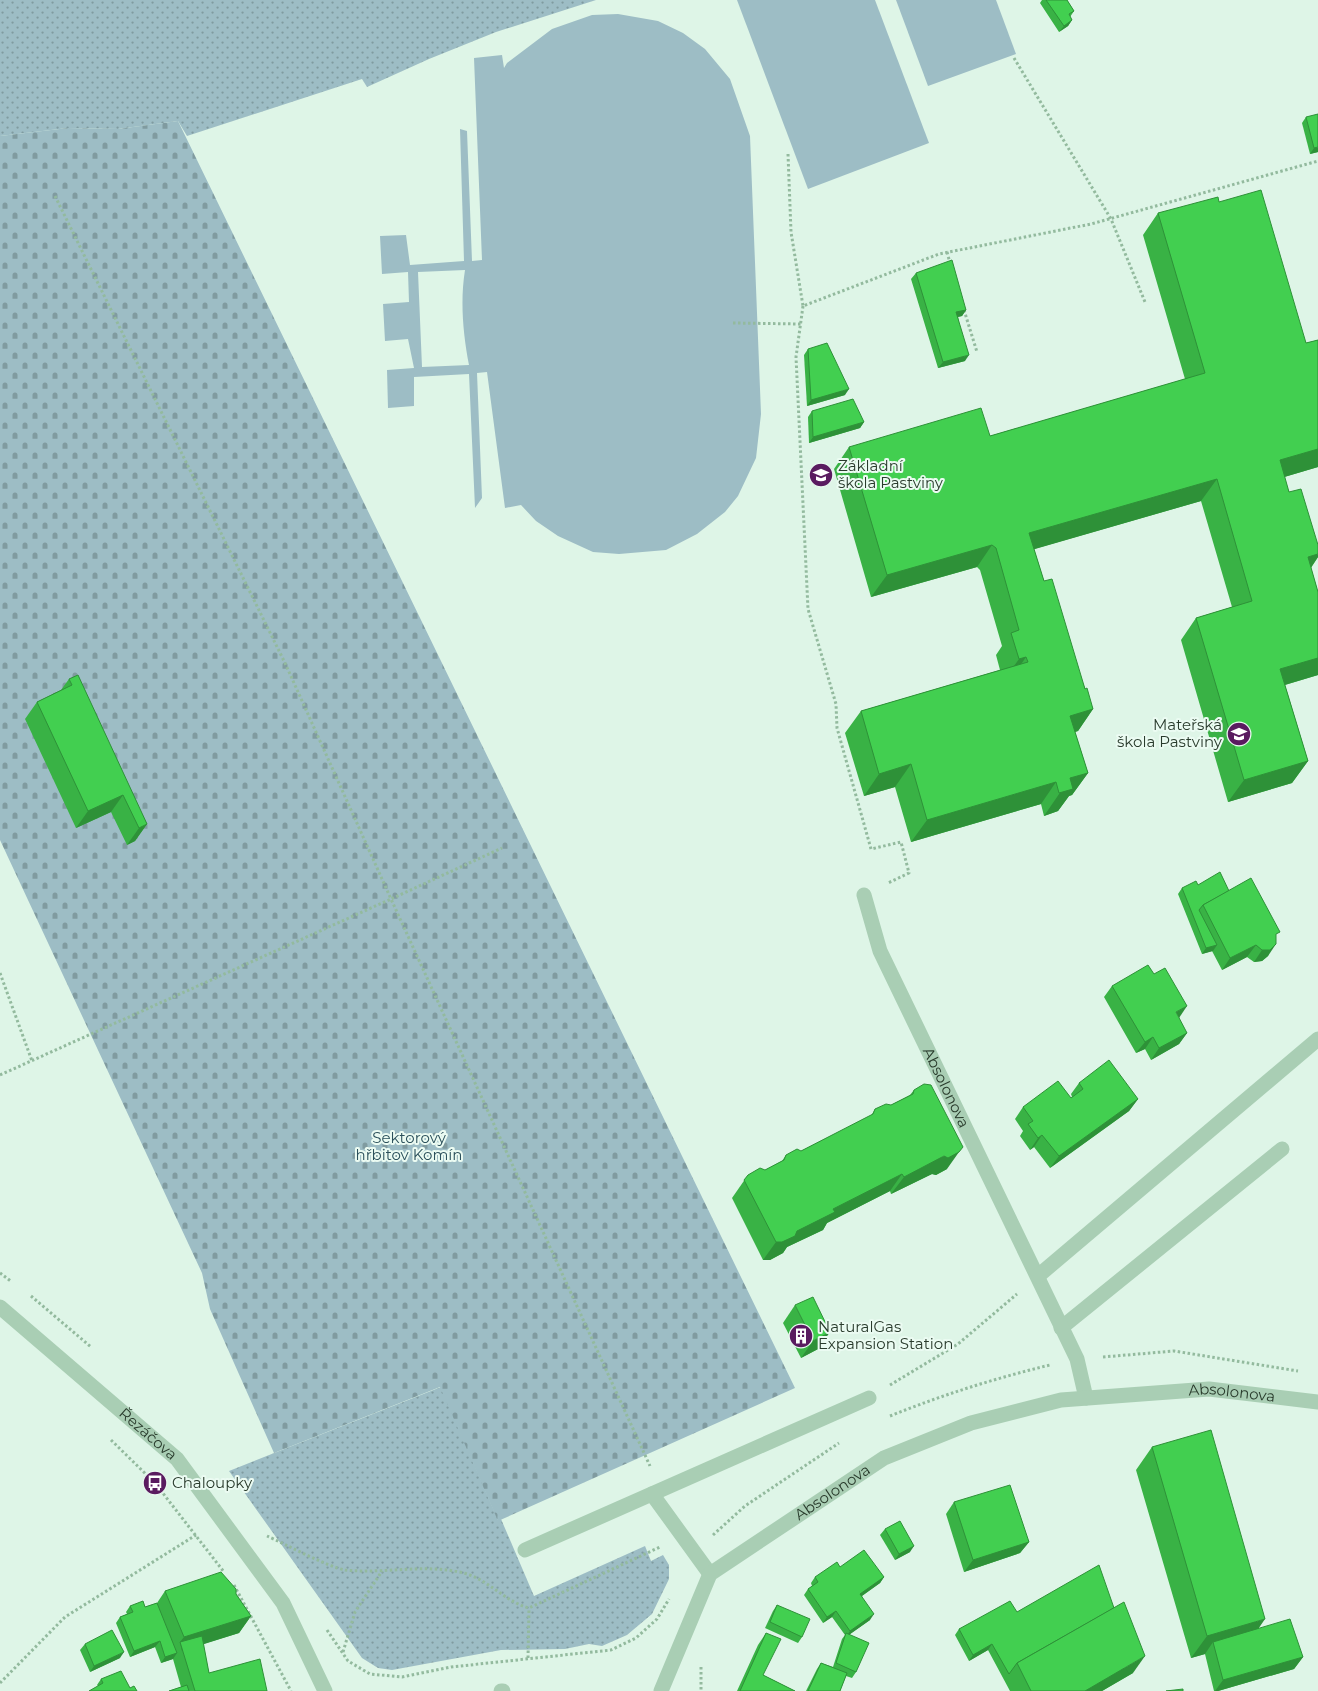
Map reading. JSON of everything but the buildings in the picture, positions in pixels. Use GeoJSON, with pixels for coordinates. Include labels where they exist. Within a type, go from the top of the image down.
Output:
{"type":"FeatureCollection","features":[{"type":"Feature","properties":{"kind":"street","name":"Absolonova"},"geometry":{"type":"LineString","coordinates":[[864,895],[880,951],[1077,1359],[1086,1398]]}},
{"type":"Feature","properties":{"kind":"street"},"geometry":{"type":"LineString","coordinates":[[1038,1276],[1318,1039]]}},
{"type":"Feature","properties":{"kind":"street"},"geometry":{"type":"LineString","coordinates":[[1061,1328],[1282,1149]]}},
{"type":"Feature","properties":{"kind":"street","name":"Řezáčova"},"geometry":{"type":"LineString","coordinates":[[0,1307],[177,1459],[283,1603],[325,1691]]}},
{"type":"Feature","properties":{"kind":"street","name":"Absolonova"},"geometry":{"type":"LineString","coordinates":[[710,1574],[884,1458],[971,1423],[1061,1400],[1209,1389],[1318,1402]]}},
{"type":"Feature","properties":{"kind":"street"},"geometry":{"type":"LineString","coordinates":[[525,1550],[869,1398]]}},
{"type":"Feature","properties":{"kind":"street"},"geometry":{"type":"LineString","coordinates":[[656,1492],[710,1574],[661,1691]]}},
{"type":"Feature","properties":{"kind":"path"},"geometry":{"type":"LineString","coordinates":[[1014,58],[1111,219],[1145,302]]}},
{"type":"Feature","properties":{"kind":"path"},"geometry":{"type":"LineString","coordinates":[[788,154],[792,232],[803,306],[796,357],[808,609],[836,704],[837,728],[870,849],[902,842],[909,873],[864,895]]}},
{"type":"Feature","properties":{"kind":"path"},"geometry":{"type":"LineString","coordinates":[[803,306],[947,252],[1111,219],[1318,161]]}},
{"type":"Feature","properties":{"kind":"path"},"geometry":{"type":"LineString","coordinates":[[56,196],[285,663],[656,1492]]}},
{"type":"Feature","properties":{"kind":"path"},"geometry":{"type":"LineString","coordinates":[[947,252],[952,270]]}},
{"type":"Feature","properties":{"kind":"path"},"geometry":{"type":"LineString","coordinates":[[963,306],[977,352]]}},
{"type":"Feature","properties":{"kind":"path"},"geometry":{"type":"LineString","coordinates":[[733,323],[801,324]]}},
{"type":"Feature","properties":{"kind":"path"},"geometry":{"type":"LineString","coordinates":[[0,1075],[391,900],[502,848]]}},
{"type":"Feature","properties":{"kind":"path"},"geometry":{"type":"LineString","coordinates":[[0,973],[32,1061]]}},
{"type":"Feature","properties":{"kind":"path"},"geometry":{"type":"LineString","coordinates":[[869,1398],[958,1344],[1038,1276]]}},
{"type":"Feature","properties":{"kind":"path"},"geometry":{"type":"LineString","coordinates":[[106,1436],[155,1483],[234,1584],[290,1691]]}},
{"type":"Feature","properties":{"kind":"path"},"geometry":{"type":"LineString","coordinates":[[694,1552],[745,1506],[843,1440]]}},
{"type":"Feature","properties":{"kind":"path"},"geometry":{"type":"LineString","coordinates":[[0,1683],[65,1617],[221,1519]]}},
{"type":"Feature","properties":{"kind":"path"},"geometry":{"type":"LineString","coordinates":[[269,1542],[264,1534],[343,1570],[439,1569],[460,1572],[483,1579],[515,1604],[529,1608],[664,1545]]}},
{"type":"Feature","properties":{"kind":"path"},"geometry":{"type":"LineString","coordinates":[[343,1653],[355,1612],[382,1570]]}},
{"type":"Feature","properties":{"kind":"path"},"geometry":{"type":"LineString","coordinates":[[322,1621],[348,1660],[370,1674],[402,1678],[451,1666],[611,1650],[636,1638],[657,1619],[671,1594]]}},
{"type":"Feature","properties":{"kind":"path"},"geometry":{"type":"LineString","coordinates":[[528,1658],[529,1608]]}},
{"type":"Feature","properties":{"kind":"path"},"geometry":{"type":"LineString","coordinates":[[701,1660],[701,1691]]}},
{"type":"Feature","properties":{"kind":"green space"},"geometry":{"type":"Polygon","coordinates":[[[0,0],[596,0],[496,32],[367,87],[362,79],[187,136],[178,121],[118,129],[68,128],[0,136],[0,0]]]}},
{"type":"Feature","properties":{"kind":"green space"},"geometry":{"type":"Polygon","coordinates":[[[737,0],[875,0],[929,143],[808,189],[737,0]]]}},
{"type":"Feature","properties":{"kind":"green space"},"geometry":{"type":"Polygon","coordinates":[[[896,0],[996,0],[1016,54],[928,86],[896,0]]]}},
{"type":"Feature","properties":{"kind":"green space"},"geometry":{"type":"Polygon","coordinates":[[[618,14],[658,21],[683,33],[705,49],[730,79],[750,136],[761,414],[756,458],[738,496],[725,512],[697,534],[666,550],[619,554],[593,552],[558,536],[536,521],[521,505],[505,508],[487,372],[477,373],[482,498],[475,508],[469,374],[414,377],[414,406],[388,408],[387,370],[414,368],[408,339],[385,341],[383,304],[409,302],[408,272],[382,274],[380,236],[406,235],[410,265],[464,261],[460,129],[467,131],[472,261],[482,260],[474,58],[502,55],[504,68],[507,63],[552,29],[592,15],[618,14]],[[465,270],[418,272],[422,367],[469,365],[463,318],[465,270]]]}},
{"type":"Feature","properties":{"kind":"green space","name":"Sektorový hřbitov Komín"},"geometry":{"type":"Polygon","coordinates":[[[178,121],[795,1388],[498,1521],[440,1387],[274,1453],[210,1309],[202,1273],[0,840],[0,136],[68,128],[118,129],[178,121]]]}},
{"type":"Feature","properties":{"kind":"green space"},"geometry":{"type":"Polygon","coordinates":[[[441,1387],[498,1520],[501,1519],[534,1596],[645,1546],[651,1561],[663,1555],[669,1565],[669,1579],[652,1614],[627,1635],[602,1646],[589,1644],[565,1649],[501,1650],[392,1670],[378,1668],[362,1658],[229,1471],[441,1387]]]}},
{"type":"Feature","properties":{"kind":"place","name":"Základní škola Pastviny"},"geometry":{"type":"Point","coordinates":[821,475]}},
{"type":"Feature","properties":{"kind":"place","name":"Mateřská škola Pastviny"},"geometry":{"type":"Point","coordinates":[1239,734]}},
{"type":"Feature","properties":{"kind":"place","name":"NaturalGas Expansion Station"},"geometry":{"type":"Point","coordinates":[801,1336]}},
{"type":"Feature","properties":{"kind":"place","name":"Chaloupky"},"geometry":{"type":"Point","coordinates":[155,1483]}}]}
